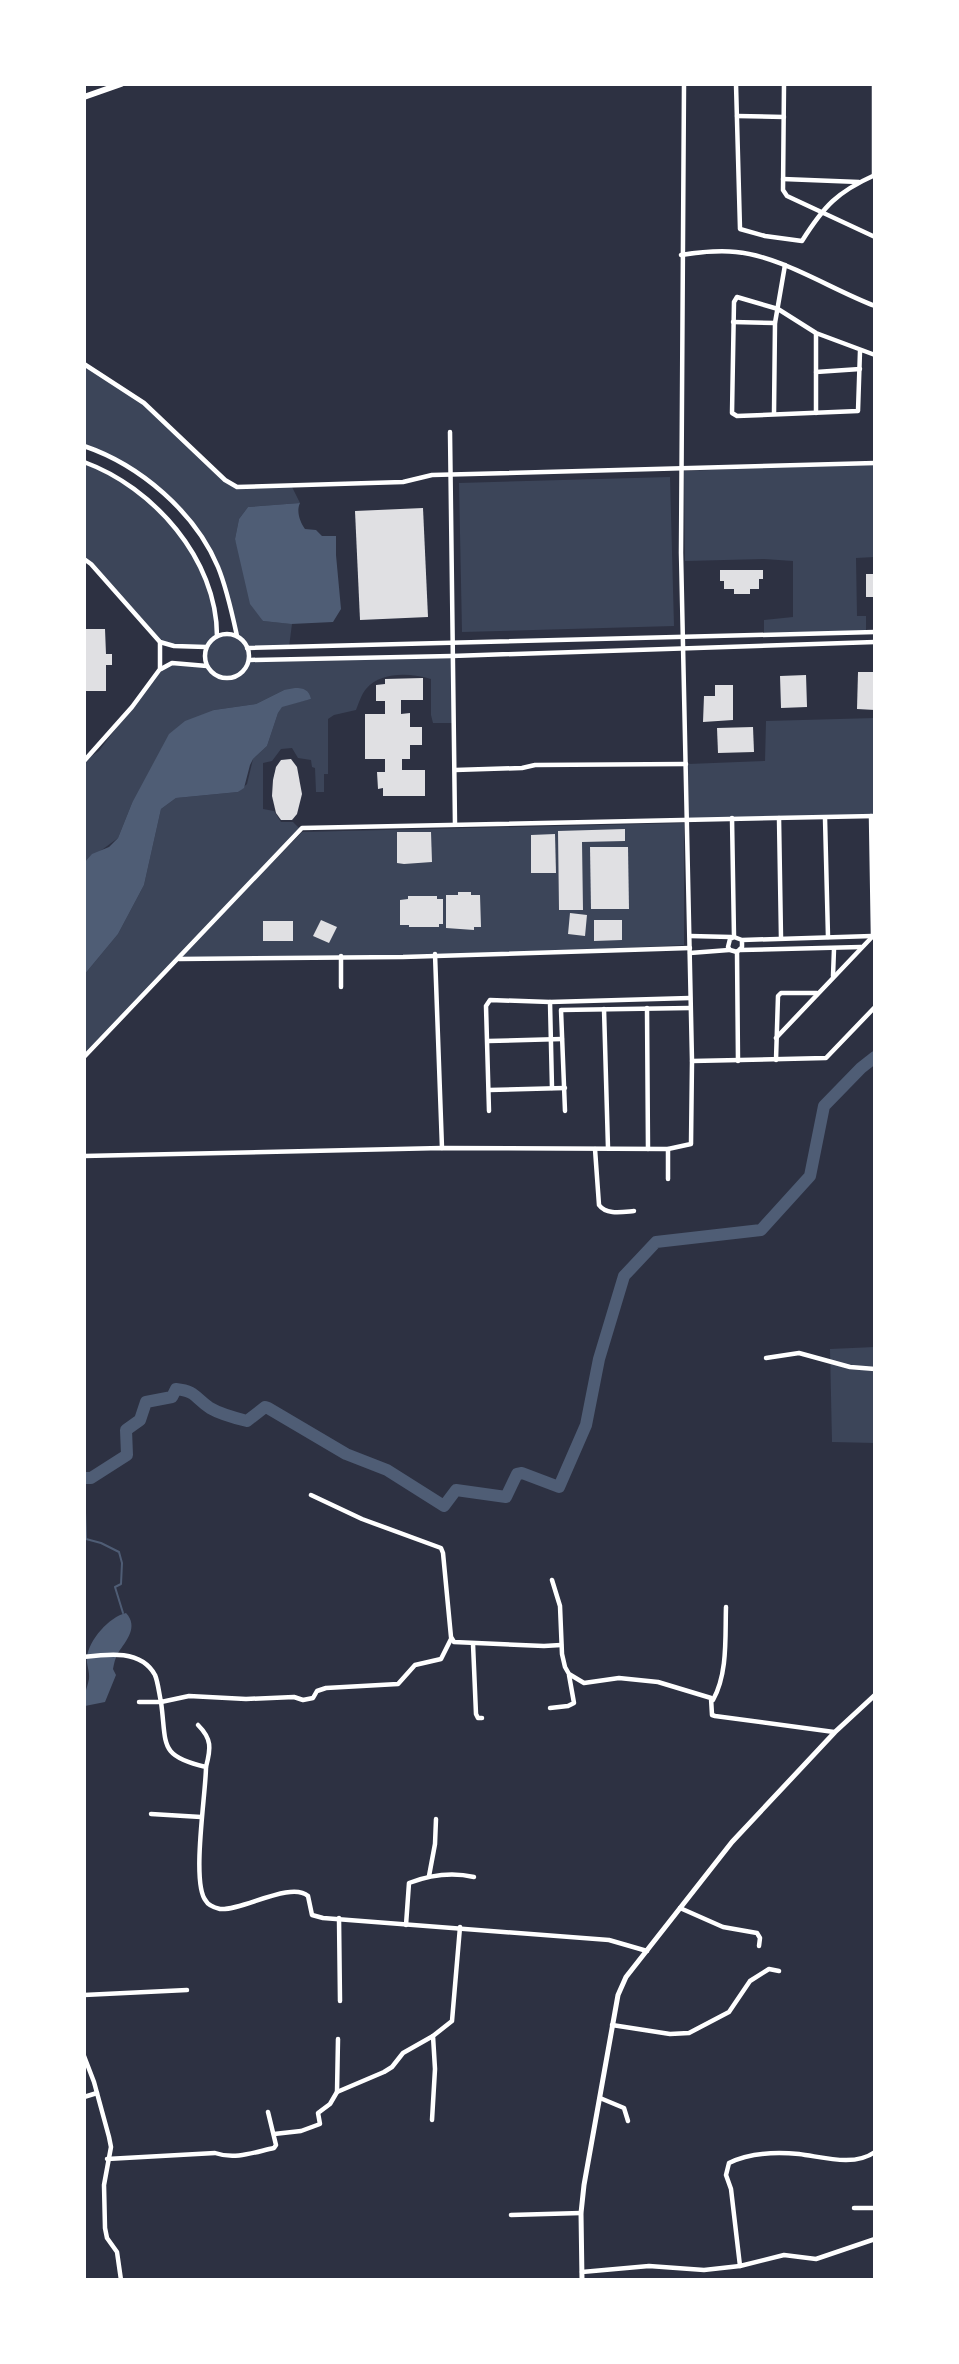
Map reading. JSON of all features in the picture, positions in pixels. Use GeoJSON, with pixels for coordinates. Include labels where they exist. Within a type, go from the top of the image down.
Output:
{"type":"FeatureCollection","features":[{"type":"Feature","properties":{"kind":"main road"},"geometry":{"type":"LineString","coordinates":[[84,97],[121,84]]}},
{"type":"Feature","properties":{"kind":"street"},"geometry":{"type":"LineString","coordinates":[[84,1156],[442,1148],[668,1149],[688,1146],[692,1142],[680,469],[684,84]]}},
{"type":"Feature","properties":{"kind":"street"},"geometry":{"type":"LineString","coordinates":[[736,84],[740,229],[800,242],[822,210],[842,192],[874,175],[874,84]]}},
{"type":"Feature","properties":{"kind":"street"},"geometry":{"type":"LineString","coordinates":[[784,84],[783,190],[787,195],[875,237]]}},
{"type":"Feature","properties":{"kind":"street"},"geometry":{"type":"LineString","coordinates":[[737,116],[784,117]]}},
{"type":"Feature","properties":{"kind":"street"},"geometry":{"type":"LineString","coordinates":[[783,179],[860,182]]}},
{"type":"Feature","properties":{"kind":"street"},"geometry":{"type":"LineString","coordinates":[[681,255],[709,251],[739,252],[785,265],[875,306]]}},
{"type":"Feature","properties":{"kind":"street"},"geometry":{"type":"LineString","coordinates":[[774,413],[775,323],[785,265]]}},
{"type":"Feature","properties":{"kind":"street"},"geometry":{"type":"LineString","coordinates":[[860,351],[858,411],[737,416],[732,412],[733,322],[734,302],[737,297],[778,309],[816,333],[875,355]]}},
{"type":"Feature","properties":{"kind":"street"},"geometry":{"type":"LineString","coordinates":[[733,322],[775,323]]}},
{"type":"Feature","properties":{"kind":"street"},"geometry":{"type":"LineString","coordinates":[[816,333],[816,413]]}},
{"type":"Feature","properties":{"kind":"street"},"geometry":{"type":"LineString","coordinates":[[84,364],[144,402],[225,480],[237,487],[403,482],[432,475],[875,463]]}},
{"type":"Feature","properties":{"kind":"street"},"geometry":{"type":"LineString","coordinates":[[816,372],[860,369]]}},
{"type":"Feature","properties":{"kind":"street"},"geometry":{"type":"LineString","coordinates":[[450,432],[455,824]]}},
{"type":"Feature","properties":{"kind":"street"},"geometry":{"type":"LineString","coordinates":[[84,446],[108,454],[138,472],[166,495],[196,530],[218,566],[237,636],[247,648],[249,660],[245,668],[233,677],[218,676],[207,666],[172,663],[160,669],[132,707],[84,761]]}},
{"type":"Feature","properties":{"kind":"street"},"geometry":{"type":"LineString","coordinates":[[84,462],[125,481],[140,492],[182,538],[204,575],[217,620],[217,636]]}},
{"type":"Feature","properties":{"kind":"street"},"geometry":{"type":"LineString","coordinates":[[84,559],[92,564],[160,642],[174,646],[206,647],[217,636],[237,636]]}},
{"type":"Feature","properties":{"kind":"street"},"geometry":{"type":"LineString","coordinates":[[247,648],[875,632]]}},
{"type":"Feature","properties":{"kind":"street"},"geometry":{"type":"LineString","coordinates":[[160,642],[160,669]]}},
{"type":"Feature","properties":{"kind":"street"},"geometry":{"type":"LineString","coordinates":[[249,660],[875,642]]}},
{"type":"Feature","properties":{"kind":"street"},"geometry":{"type":"LineString","coordinates":[[206,647],[207,666]]}},
{"type":"Feature","properties":{"kind":"street"},"geometry":{"type":"LineString","coordinates":[[455,770],[522,768],[535,765],[686,764]]}},
{"type":"Feature","properties":{"kind":"street"},"geometry":{"type":"LineString","coordinates":[[84,1057],[302,828],[873,816],[874,936],[776,1038]]}},
{"type":"Feature","properties":{"kind":"street"},"geometry":{"type":"LineString","coordinates":[[730,950],[728,943],[734,937],[732,818]]}},
{"type":"Feature","properties":{"kind":"street"},"geometry":{"type":"LineString","coordinates":[[779,818],[781,938]]}},
{"type":"Feature","properties":{"kind":"street"},"geometry":{"type":"LineString","coordinates":[[825,818],[828,937]]}},
{"type":"Feature","properties":{"kind":"street"},"geometry":{"type":"LineString","coordinates":[[690,936],[734,937],[742,940],[874,936]]}},
{"type":"Feature","properties":{"kind":"street"},"geometry":{"type":"LineString","coordinates":[[738,1061],[739,951],[742,940]]}},
{"type":"Feature","properties":{"kind":"street"},"geometry":{"type":"LineString","coordinates":[[178,959],[862,947]]}},
{"type":"Feature","properties":{"kind":"street"},"geometry":{"type":"LineString","coordinates":[[833,977],[834,949]]}},
{"type":"Feature","properties":{"kind":"street"},"geometry":{"type":"LineString","coordinates":[[435,954],[442,1148]]}},
{"type":"Feature","properties":{"kind":"street"},"geometry":{"type":"LineString","coordinates":[[341,956],[341,986]]}},
{"type":"Feature","properties":{"kind":"street"},"geometry":{"type":"LineString","coordinates":[[776,1060],[778,996],[781,993],[818,992]]}},
{"type":"Feature","properties":{"kind":"street"},"geometry":{"type":"LineString","coordinates":[[489,1111],[486,1006],[490,1000],[550,1002],[690,998]]}},
{"type":"Feature","properties":{"kind":"street"},"geometry":{"type":"LineString","coordinates":[[629,1000],[629,1009]]}},
{"type":"Feature","properties":{"kind":"street"},"geometry":{"type":"LineString","coordinates":[[550,1002],[552,1088]]}},
{"type":"Feature","properties":{"kind":"street"},"geometry":{"type":"LineString","coordinates":[[565,1111],[561,1010],[690,1007]]}},
{"type":"Feature","properties":{"kind":"street"},"geometry":{"type":"LineString","coordinates":[[692,1062],[827,1058],[875,1007]]}},
{"type":"Feature","properties":{"kind":"street"},"geometry":{"type":"LineString","coordinates":[[647,1008],[648,1149]]}},
{"type":"Feature","properties":{"kind":"street"},"geometry":{"type":"LineString","coordinates":[[604,1009],[608,1148]]}},
{"type":"Feature","properties":{"kind":"street"},"geometry":{"type":"LineString","coordinates":[[488,1041],[562,1039]]}},
{"type":"Feature","properties":{"kind":"street"},"geometry":{"type":"LineString","coordinates":[[489,1090],[565,1088]]}},
{"type":"Feature","properties":{"kind":"street"},"geometry":{"type":"LineString","coordinates":[[595,1149],[598,1205],[610,1212],[634,1211]]}},
{"type":"Feature","properties":{"kind":"street"},"geometry":{"type":"LineString","coordinates":[[668,1149],[668,1180]]}},
{"type":"Feature","properties":{"kind":"street"},"geometry":{"type":"LineString","coordinates":[[766,1357],[799,1353],[850,1367],[875,1369]]}},
{"type":"Feature","properties":{"kind":"street"},"geometry":{"type":"LineString","coordinates":[[139,1702],[161,1702],[189,1696],[309,1699],[313,1698],[317,1690],[326,1688],[398,1684],[415,1665],[441,1658],[451,1639],[441,1548],[362,1519],[311,1495]]}},
{"type":"Feature","properties":{"kind":"street"},"geometry":{"type":"LineString","coordinates":[[550,1708],[575,1703],[565,1667],[561,1645],[560,1606],[552,1580]]}},
{"type":"Feature","properties":{"kind":"street"},"geometry":{"type":"LineString","coordinates":[[726,1607],[725,1650],[713,1700],[712,1711],[715,1716],[835,1732]]}},
{"type":"Feature","properties":{"kind":"street"},"geometry":{"type":"LineString","coordinates":[[451,1639],[457,1643],[472,1644],[561,1645]]}},
{"type":"Feature","properties":{"kind":"street"},"geometry":{"type":"LineString","coordinates":[[472,1644],[476,1714],[478,1718],[482,1718]]}},
{"type":"Feature","properties":{"kind":"street"},"geometry":{"type":"LineString","coordinates":[[84,1657],[128,1655],[148,1666],[155,1675],[165,1743],[169,1750],[178,1759],[206,1767]]}},
{"type":"Feature","properties":{"kind":"street"},"geometry":{"type":"LineString","coordinates":[[569,1674],[584,1683],[619,1678],[658,1682],[713,1700]]}},
{"type":"Feature","properties":{"kind":"street"},"geometry":{"type":"LineString","coordinates":[[582,2280],[580,2213],[621,1985],[732,1842],[835,1732],[875,1695]]}},
{"type":"Feature","properties":{"kind":"street"},"geometry":{"type":"LineString","coordinates":[[198,1725],[210,1740],[211,1748],[206,1767],[201,1817],[200,1883],[206,1902],[220,1909],[296,1891],[308,1896],[314,1916],[610,1940],[647,1951]]}},
{"type":"Feature","properties":{"kind":"street"},"geometry":{"type":"LineString","coordinates":[[151,1814],[201,1817]]}},
{"type":"Feature","properties":{"kind":"street"},"geometry":{"type":"LineString","coordinates":[[429,1876],[436,1819]]}},
{"type":"Feature","properties":{"kind":"street"},"geometry":{"type":"LineString","coordinates":[[406,1925],[409,1883],[429,1876],[474,1877]]}},
{"type":"Feature","properties":{"kind":"street"},"geometry":{"type":"LineString","coordinates":[[680,1908],[723,1927],[757,1933],[760,1938],[759,1946]]}},
{"type":"Feature","properties":{"kind":"street"},"geometry":{"type":"LineString","coordinates":[[339,1918],[340,2001]]}},
{"type":"Feature","properties":{"kind":"street"},"geometry":{"type":"LineString","coordinates":[[337,2092],[384,2072],[392,2067],[403,2053],[433,2036],[452,2021],[460,1927]]}},
{"type":"Feature","properties":{"kind":"street"},"geometry":{"type":"LineString","coordinates":[[612,2025],[670,2034],[689,2033],[729,2012],[753,1978],[769,1969],[779,1971]]}},
{"type":"Feature","properties":{"kind":"street"},"geometry":{"type":"LineString","coordinates":[[84,1995],[187,1990]]}},
{"type":"Feature","properties":{"kind":"street"},"geometry":{"type":"LineString","coordinates":[[432,2120],[435,2069],[433,2036]]}},
{"type":"Feature","properties":{"kind":"street"},"geometry":{"type":"LineString","coordinates":[[274,2134],[301,2131],[320,2124],[318,2113],[330,2104],[337,2092],[338,2039]]}},
{"type":"Feature","properties":{"kind":"street"},"geometry":{"type":"LineString","coordinates":[[84,2056],[111,2147],[107,2159],[105,2228],[107,2238],[117,2252],[121,2280]]}},
{"type":"Feature","properties":{"kind":"street"},"geometry":{"type":"LineString","coordinates":[[84,2097],[97,2093]]}},
{"type":"Feature","properties":{"kind":"street"},"geometry":{"type":"LineString","coordinates":[[600,2098],[624,2108],[628,2121]]}},
{"type":"Feature","properties":{"kind":"street"},"geometry":{"type":"LineString","coordinates":[[107,2159],[215,2153],[226,2156],[251,2154],[276,2147],[268,2112]]}},
{"type":"Feature","properties":{"kind":"street"},"geometry":{"type":"LineString","coordinates":[[740,2266],[726,2175],[729,2163],[739,2158],[770,2154],[863,2159],[875,2152]]}},
{"type":"Feature","properties":{"kind":"street"},"geometry":{"type":"LineString","coordinates":[[854,2208],[875,2208]]}},
{"type":"Feature","properties":{"kind":"street"},"geometry":{"type":"LineString","coordinates":[[511,2215],[580,2213]]}},
{"type":"Feature","properties":{"kind":"street"},"geometry":{"type":"LineString","coordinates":[[582,2272],[649,2266],[704,2270],[740,2266],[784,2255],[816,2259],[875,2239]]}},
{"type":"Feature","properties":{"kind":"shaded area"},"geometry":{"type":"Polygon","coordinates":[[[84,365],[144,403],[236,487],[291,485],[300,503],[248,507],[239,519],[235,539],[263,621],[292,624],[289,647],[248,648],[249,660],[452,656],[454,723],[433,723],[431,679],[406,675],[388,676],[372,683],[366,689],[356,710],[328,719],[328,774],[324,774],[324,792],[316,792],[315,768],[312,767],[311,760],[298,758],[292,748],[281,749],[272,761],[263,763],[263,809],[274,811],[281,822],[293,822],[300,829],[215,921],[302,832],[684,823],[684,945],[515,953],[178,959],[84,1057],[84,975],[118,934],[144,885],[161,809],[176,798],[238,792],[247,784],[253,759],[267,746],[282,706],[311,699],[284,690],[256,704],[214,710],[132,803],[118,838],[84,863],[84,761],[99,751],[160,669],[172,663],[207,665],[206,647],[174,646],[160,642],[84,559],[84,462],[140,492],[182,538],[204,575],[212,596],[217,635],[237,635],[218,566],[196,529],[173,503],[140,473],[84,446],[84,365]]]}},
{"type":"Feature","properties":{"kind":"shaded area"},"geometry":{"type":"Polygon","coordinates":[[[875,464],[875,557],[856,558],[857,616],[866,616],[866,632],[764,634],[764,620],[793,617],[793,561],[685,561],[684,471],[875,464]]]}},
{"type":"Feature","properties":{"kind":"shaded area"},"geometry":{"type":"Polygon","coordinates":[[[670,477],[674,626],[462,632],[459,483],[670,477]]]}},
{"type":"Feature","properties":{"kind":"shaded area"},"geometry":{"type":"Polygon","coordinates":[[[300,503],[299,516],[305,529],[316,530],[322,536],[336,536],[341,609],[333,622],[291,624],[263,621],[250,604],[235,539],[239,519],[248,507],[300,503]]]}},
{"type":"Feature","properties":{"kind":"shaded area"},"geometry":{"type":"Polygon","coordinates":[[[284,690],[306,690],[311,699],[282,707],[267,746],[250,765],[244,788],[238,792],[176,798],[161,809],[144,885],[118,934],[84,975],[84,863],[92,854],[109,847],[118,838],[132,803],[169,734],[185,721],[214,710],[256,704],[284,690]]]}},
{"type":"Feature","properties":{"kind":"shaded area"},"geometry":{"type":"Polygon","coordinates":[[[875,718],[875,816],[689,819],[688,764],[765,761],[766,721],[875,718]]]}},
{"type":"Feature","properties":{"kind":"shaded area"},"geometry":{"type":"Polygon","coordinates":[[[875,1347],[875,1443],[832,1442],[830,1349],[875,1347]]]}},
{"type":"Feature","properties":{"kind":"shaded area"},"geometry":{"type":"Polygon","coordinates":[[[126,1613],[130,1618],[131,1629],[115,1659],[113,1669],[116,1675],[105,1702],[85,1706],[89,1650],[107,1624],[126,1613]]]}},
{"type":"Feature","properties":{"kind":"building"},"geometry":{"type":"Polygon","coordinates":[[[423,508],[428,617],[360,620],[355,511],[423,508]]]}},
{"type":"Feature","properties":{"kind":"building"},"geometry":{"type":"Polygon","coordinates":[[[720,570],[763,570],[763,579],[759,579],[759,589],[750,589],[750,594],[734,594],[734,589],[724,589],[724,581],[720,581],[720,570]]]}},
{"type":"Feature","properties":{"kind":"building"},"geometry":{"type":"Polygon","coordinates":[[[866,574],[875,574],[875,597],[866,597],[866,574]]]}},
{"type":"Feature","properties":{"kind":"building"},"geometry":{"type":"Polygon","coordinates":[[[84,629],[105,629],[106,654],[112,654],[112,665],[106,665],[106,691],[84,691],[84,629]]]}},
{"type":"Feature","properties":{"kind":"building"},"geometry":{"type":"Polygon","coordinates":[[[858,672],[875,672],[875,710],[857,709],[858,672]]]}},
{"type":"Feature","properties":{"kind":"building"},"geometry":{"type":"Polygon","coordinates":[[[806,675],[807,707],[781,708],[780,676],[806,675]]]}},
{"type":"Feature","properties":{"kind":"building"},"geometry":{"type":"Polygon","coordinates":[[[423,678],[423,700],[401,700],[401,714],[410,713],[410,727],[422,727],[422,745],[410,745],[410,759],[402,759],[402,770],[425,770],[425,796],[383,796],[383,788],[378,789],[377,772],[385,772],[385,759],[365,759],[365,714],[385,714],[385,701],[376,701],[376,685],[385,684],[385,679],[423,678]]]}},
{"type":"Feature","properties":{"kind":"building"},"geometry":{"type":"Polygon","coordinates":[[[715,685],[733,685],[733,720],[703,722],[704,696],[715,696],[715,685]]]}},
{"type":"Feature","properties":{"kind":"building"},"geometry":{"type":"Polygon","coordinates":[[[753,727],[754,752],[718,753],[717,728],[753,727]]]}},
{"type":"Feature","properties":{"kind":"building"},"geometry":{"type":"Polygon","coordinates":[[[291,759],[297,767],[302,794],[297,814],[292,820],[281,820],[276,813],[272,796],[273,780],[281,760],[291,759]]]}},
{"type":"Feature","properties":{"kind":"building"},"geometry":{"type":"Polygon","coordinates":[[[625,829],[625,841],[582,842],[583,910],[559,910],[558,831],[625,829]]]}},
{"type":"Feature","properties":{"kind":"building"},"geometry":{"type":"Polygon","coordinates":[[[397,832],[431,832],[432,862],[397,863],[397,832]]]}},
{"type":"Feature","properties":{"kind":"building"},"geometry":{"type":"Polygon","coordinates":[[[555,834],[556,873],[531,873],[531,835],[555,834]]]}},
{"type":"Feature","properties":{"kind":"building"},"geometry":{"type":"Polygon","coordinates":[[[590,847],[628,847],[629,909],[591,909],[590,847]]]}},
{"type":"Feature","properties":{"kind":"building"},"geometry":{"type":"Polygon","coordinates":[[[458,892],[480,895],[481,927],[474,927],[474,930],[446,928],[446,895],[458,895],[458,892]]]}},
{"type":"Feature","properties":{"kind":"building"},"geometry":{"type":"Polygon","coordinates":[[[408,896],[437,896],[437,899],[443,899],[443,924],[439,924],[439,927],[400,925],[400,900],[408,899],[408,896]]]}},
{"type":"Feature","properties":{"kind":"building"},"geometry":{"type":"Polygon","coordinates":[[[570,913],[587,915],[585,936],[568,934],[570,913]]]}},
{"type":"Feature","properties":{"kind":"building"},"geometry":{"type":"Polygon","coordinates":[[[321,920],[337,927],[329,943],[313,936],[321,920]]]}},
{"type":"Feature","properties":{"kind":"building"},"geometry":{"type":"Polygon","coordinates":[[[594,920],[622,920],[622,940],[594,941],[594,920]]]}},
{"type":"Feature","properties":{"kind":"building"},"geometry":{"type":"Polygon","coordinates":[[[263,921],[293,921],[293,941],[263,941],[263,921]]]}},
{"type":"Feature","properties":{"kind":"waterway"},"geometry":{"type":"LineString","coordinates":[[84,1478],[91,1478],[127,1455],[126,1430],[140,1420],[146,1402],[172,1397],[176,1389],[192,1393],[218,1412],[247,1421],[265,1407],[268,1408],[346,1454],[387,1470],[444,1506],[456,1490],[506,1497],[517,1474],[522,1473],[559,1487],[586,1425],[599,1359],[624,1276],[656,1242],[761,1230],[810,1176],[824,1106],[875,1057]]}},
{"type":"Feature","properties":{"kind":"waterway"},"geometry":{"type":"LineString","coordinates":[[84,1485],[86,1539],[119,1552],[122,1563],[121,1584],[115,1587],[123,1613]]}}]}
